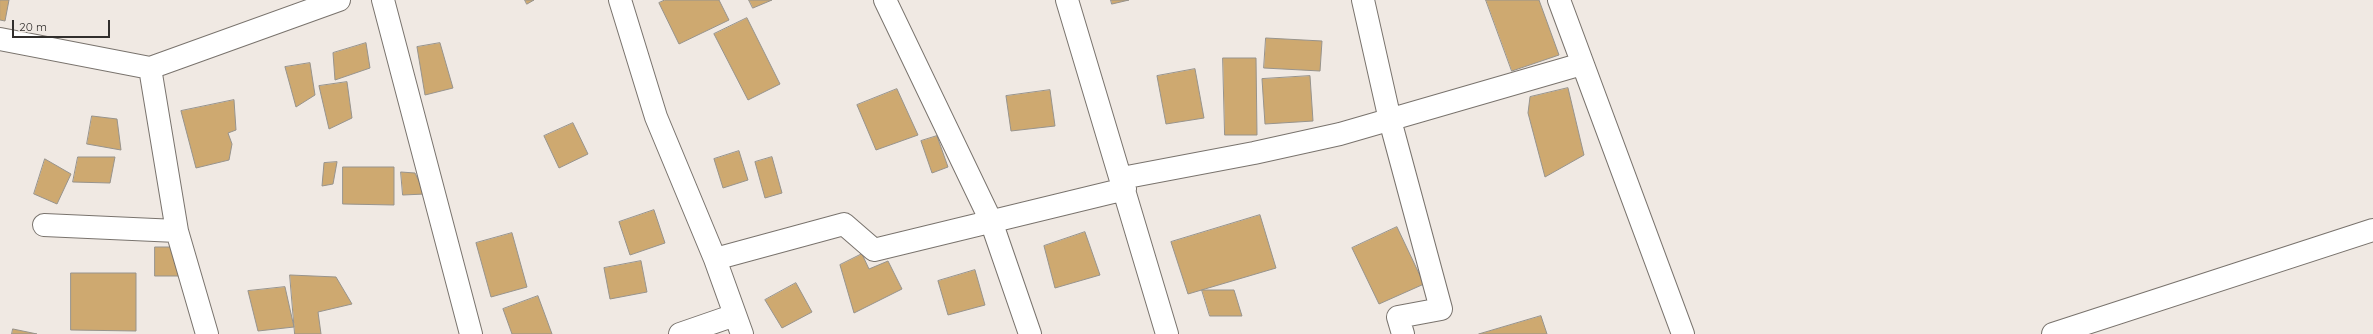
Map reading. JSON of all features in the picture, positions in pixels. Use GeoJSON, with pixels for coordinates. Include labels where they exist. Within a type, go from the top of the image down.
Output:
{"type":"FeatureCollection","features":[{"type":"Feature","properties":{"kind":"street"},"geometry":{"type":"LineString","coordinates":[[0,39],[150,68],[339,0]]}},
{"type":"Feature","properties":{"kind":"street"},"geometry":{"type":"LineString","coordinates":[[383,0],[471,334]]}},
{"type":"Feature","properties":{"kind":"street"},"geometry":{"type":"LineString","coordinates":[[620,0],[656,117],[715,259],[738,325],[680,334]]}},
{"type":"Feature","properties":{"kind":"street"},"geometry":{"type":"LineString","coordinates":[[885,0],[991,221],[1030,334]]}},
{"type":"Feature","properties":{"kind":"street"},"geometry":{"type":"LineString","coordinates":[[1067,0],[1167,334]]}},
{"type":"Feature","properties":{"kind":"street"},"geometry":{"type":"LineString","coordinates":[[1363,0],[1390,120],[1441,309],[1398,318],[1403,334]]}},
{"type":"Feature","properties":{"kind":"street"},"geometry":{"type":"LineString","coordinates":[[1559,0],[1683,334]]}},
{"type":"Feature","properties":{"kind":"street"},"geometry":{"type":"LineString","coordinates":[[715,259],[844,224],[874,250],[991,221],[1123,183],[1390,120],[1582,64]]}},
{"type":"Feature","properties":{"kind":"street"},"geometry":{"type":"LineString","coordinates":[[150,68],[177,231],[207,334]]}},
{"type":"Feature","properties":{"kind":"street"},"geometry":{"type":"LineString","coordinates":[[44,225],[177,231]]}},
{"type":"Feature","properties":{"kind":"street"},"geometry":{"type":"LineString","coordinates":[[2053,334],[2373,230]]}},
{"type":"Feature","properties":{"kind":"building"},"geometry":{"type":"Polygon","coordinates":[[[0,0],[9,0],[5,21],[0,20],[0,0]]]}},
{"type":"Feature","properties":{"kind":"building"},"geometry":{"type":"Polygon","coordinates":[[[525,0],[534,0],[527,4],[525,0]]]}},
{"type":"Feature","properties":{"kind":"building"},"geometry":{"type":"Polygon","coordinates":[[[665,0],[719,0],[729,20],[679,44],[659,3],[665,0]]]}},
{"type":"Feature","properties":{"kind":"building"},"geometry":{"type":"Polygon","coordinates":[[[749,0],[772,0],[753,8],[749,0]]]}},
{"type":"Feature","properties":{"kind":"building"},"geometry":{"type":"Polygon","coordinates":[[[1111,0],[1129,0],[1112,4],[1111,0]]]}},
{"type":"Feature","properties":{"kind":"building"},"geometry":{"type":"Polygon","coordinates":[[[1486,0],[1539,0],[1559,55],[1512,71],[1486,0]]]}},
{"type":"Feature","properties":{"kind":"building"},"geometry":{"type":"Polygon","coordinates":[[[747,18],[780,84],[748,100],[714,34],[747,18]]]}},
{"type":"Feature","properties":{"kind":"building"},"geometry":{"type":"Polygon","coordinates":[[[1266,38],[1322,41],[1320,71],[1264,68],[1266,38]]]}},
{"type":"Feature","properties":{"kind":"building"},"geometry":{"type":"Polygon","coordinates":[[[366,43],[370,68],[335,80],[333,53],[366,43]]]}},
{"type":"Feature","properties":{"kind":"building"},"geometry":{"type":"Polygon","coordinates":[[[440,43],[453,88],[425,95],[417,47],[440,43]]]}},
{"type":"Feature","properties":{"kind":"building"},"geometry":{"type":"Polygon","coordinates":[[[1223,58],[1256,58],[1257,135],[1225,135],[1223,58]]]}},
{"type":"Feature","properties":{"kind":"building"},"geometry":{"type":"Polygon","coordinates":[[[310,63],[315,95],[296,107],[285,67],[310,63]]]}},
{"type":"Feature","properties":{"kind":"building"},"geometry":{"type":"Polygon","coordinates":[[[1195,69],[1204,118],[1166,124],[1157,76],[1195,69]]]}},
{"type":"Feature","properties":{"kind":"building"},"geometry":{"type":"Polygon","coordinates":[[[1310,76],[1313,121],[1265,124],[1262,79],[1310,76]]]}},
{"type":"Feature","properties":{"kind":"building"},"geometry":{"type":"Polygon","coordinates":[[[347,82],[352,118],[329,129],[319,86],[347,82]]]}},
{"type":"Feature","properties":{"kind":"building"},"geometry":{"type":"Polygon","coordinates":[[[1568,88],[1584,155],[1545,177],[1528,113],[1530,97],[1568,88]]]}},
{"type":"Feature","properties":{"kind":"building"},"geometry":{"type":"Polygon","coordinates":[[[897,89],[918,135],[876,150],[857,105],[897,89]]]}},
{"type":"Feature","properties":{"kind":"building"},"geometry":{"type":"Polygon","coordinates":[[[1050,90],[1055,126],[1011,131],[1006,96],[1050,90]]]}},
{"type":"Feature","properties":{"kind":"building"},"geometry":{"type":"Polygon","coordinates":[[[234,100],[236,130],[228,133],[232,144],[229,160],[196,168],[181,111],[234,100]]]}},
{"type":"Feature","properties":{"kind":"building"},"geometry":{"type":"Polygon","coordinates":[[[92,116],[117,119],[121,150],[87,144],[92,116]]]}},
{"type":"Feature","properties":{"kind":"building"},"geometry":{"type":"Polygon","coordinates":[[[573,123],[588,154],[559,168],[544,136],[573,123]]]}},
{"type":"Feature","properties":{"kind":"building"},"geometry":{"type":"Polygon","coordinates":[[[937,136],[948,167],[932,173],[921,141],[937,136]]]}},
{"type":"Feature","properties":{"kind":"building"},"geometry":{"type":"Polygon","coordinates":[[[739,151],[748,180],[723,188],[714,159],[739,151]]]}},
{"type":"Feature","properties":{"kind":"building"},"geometry":{"type":"Polygon","coordinates":[[[78,157],[115,157],[110,183],[73,182],[78,157]]]}},
{"type":"Feature","properties":{"kind":"building"},"geometry":{"type":"Polygon","coordinates":[[[772,157],[782,193],[765,198],[755,162],[772,157]]]}},
{"type":"Feature","properties":{"kind":"building"},"geometry":{"type":"Polygon","coordinates":[[[45,159],[71,174],[57,204],[34,194],[45,159]]]}},
{"type":"Feature","properties":{"kind":"building"},"geometry":{"type":"Polygon","coordinates":[[[337,162],[333,184],[322,186],[324,163],[337,162]]]}},
{"type":"Feature","properties":{"kind":"building"},"geometry":{"type":"Polygon","coordinates":[[[343,167],[394,167],[394,205],[343,204],[343,167]]]}},
{"type":"Feature","properties":{"kind":"building"},"geometry":{"type":"Polygon","coordinates":[[[401,172],[415,173],[425,194],[403,195],[401,172]]]}},
{"type":"Feature","properties":{"kind":"building"},"geometry":{"type":"Polygon","coordinates":[[[654,210],[665,243],[630,255],[619,222],[654,210]]]}},
{"type":"Feature","properties":{"kind":"building"},"geometry":{"type":"Polygon","coordinates":[[[1260,215],[1276,268],[1188,294],[1171,242],[1260,215]]]}},
{"type":"Feature","properties":{"kind":"building"},"geometry":{"type":"Polygon","coordinates":[[[1397,227],[1424,284],[1379,304],[1352,248],[1397,227]]]}},
{"type":"Feature","properties":{"kind":"building"},"geometry":{"type":"Polygon","coordinates":[[[1085,232],[1100,275],[1055,288],[1044,246],[1085,232]]]}},
{"type":"Feature","properties":{"kind":"building"},"geometry":{"type":"Polygon","coordinates":[[[512,233],[527,287],[491,297],[476,243],[512,233]]]}},
{"type":"Feature","properties":{"kind":"building"},"geometry":{"type":"Polygon","coordinates":[[[155,247],[176,247],[183,276],[155,276],[155,247]]]}},
{"type":"Feature","properties":{"kind":"building"},"geometry":{"type":"Polygon","coordinates":[[[862,254],[869,269],[888,261],[902,289],[854,313],[840,265],[862,254]]]}},
{"type":"Feature","properties":{"kind":"building"},"geometry":{"type":"Polygon","coordinates":[[[641,261],[647,292],[610,299],[604,268],[641,261]]]}},
{"type":"Feature","properties":{"kind":"building"},"geometry":{"type":"Polygon","coordinates":[[[975,270],[985,305],[948,315],[938,281],[975,270]]]}},
{"type":"Feature","properties":{"kind":"building"},"geometry":{"type":"Polygon","coordinates":[[[71,273],[136,273],[136,331],[71,330],[71,273]]]}},
{"type":"Feature","properties":{"kind":"building"},"geometry":{"type":"Polygon","coordinates":[[[290,275],[336,277],[352,304],[318,312],[321,334],[295,334],[290,275]]]}},
{"type":"Feature","properties":{"kind":"building"},"geometry":{"type":"Polygon","coordinates":[[[796,283],[812,312],[782,328],[765,300],[796,283]]]}},
{"type":"Feature","properties":{"kind":"building"},"geometry":{"type":"Polygon","coordinates":[[[285,287],[294,327],[258,331],[248,291],[285,287]]]}},
{"type":"Feature","properties":{"kind":"building"},"geometry":{"type":"Polygon","coordinates":[[[1202,290],[1234,290],[1242,316],[1210,316],[1202,290]]]}},
{"type":"Feature","properties":{"kind":"building"},"geometry":{"type":"Polygon","coordinates":[[[538,296],[552,334],[512,334],[503,309],[538,296]]]}},
{"type":"Feature","properties":{"kind":"building"},"geometry":{"type":"Polygon","coordinates":[[[1541,316],[1547,334],[1479,334],[1541,316]]]}},
{"type":"Feature","properties":{"kind":"building"},"geometry":{"type":"Polygon","coordinates":[[[13,329],[37,334],[12,334],[13,329]]]}}]}
